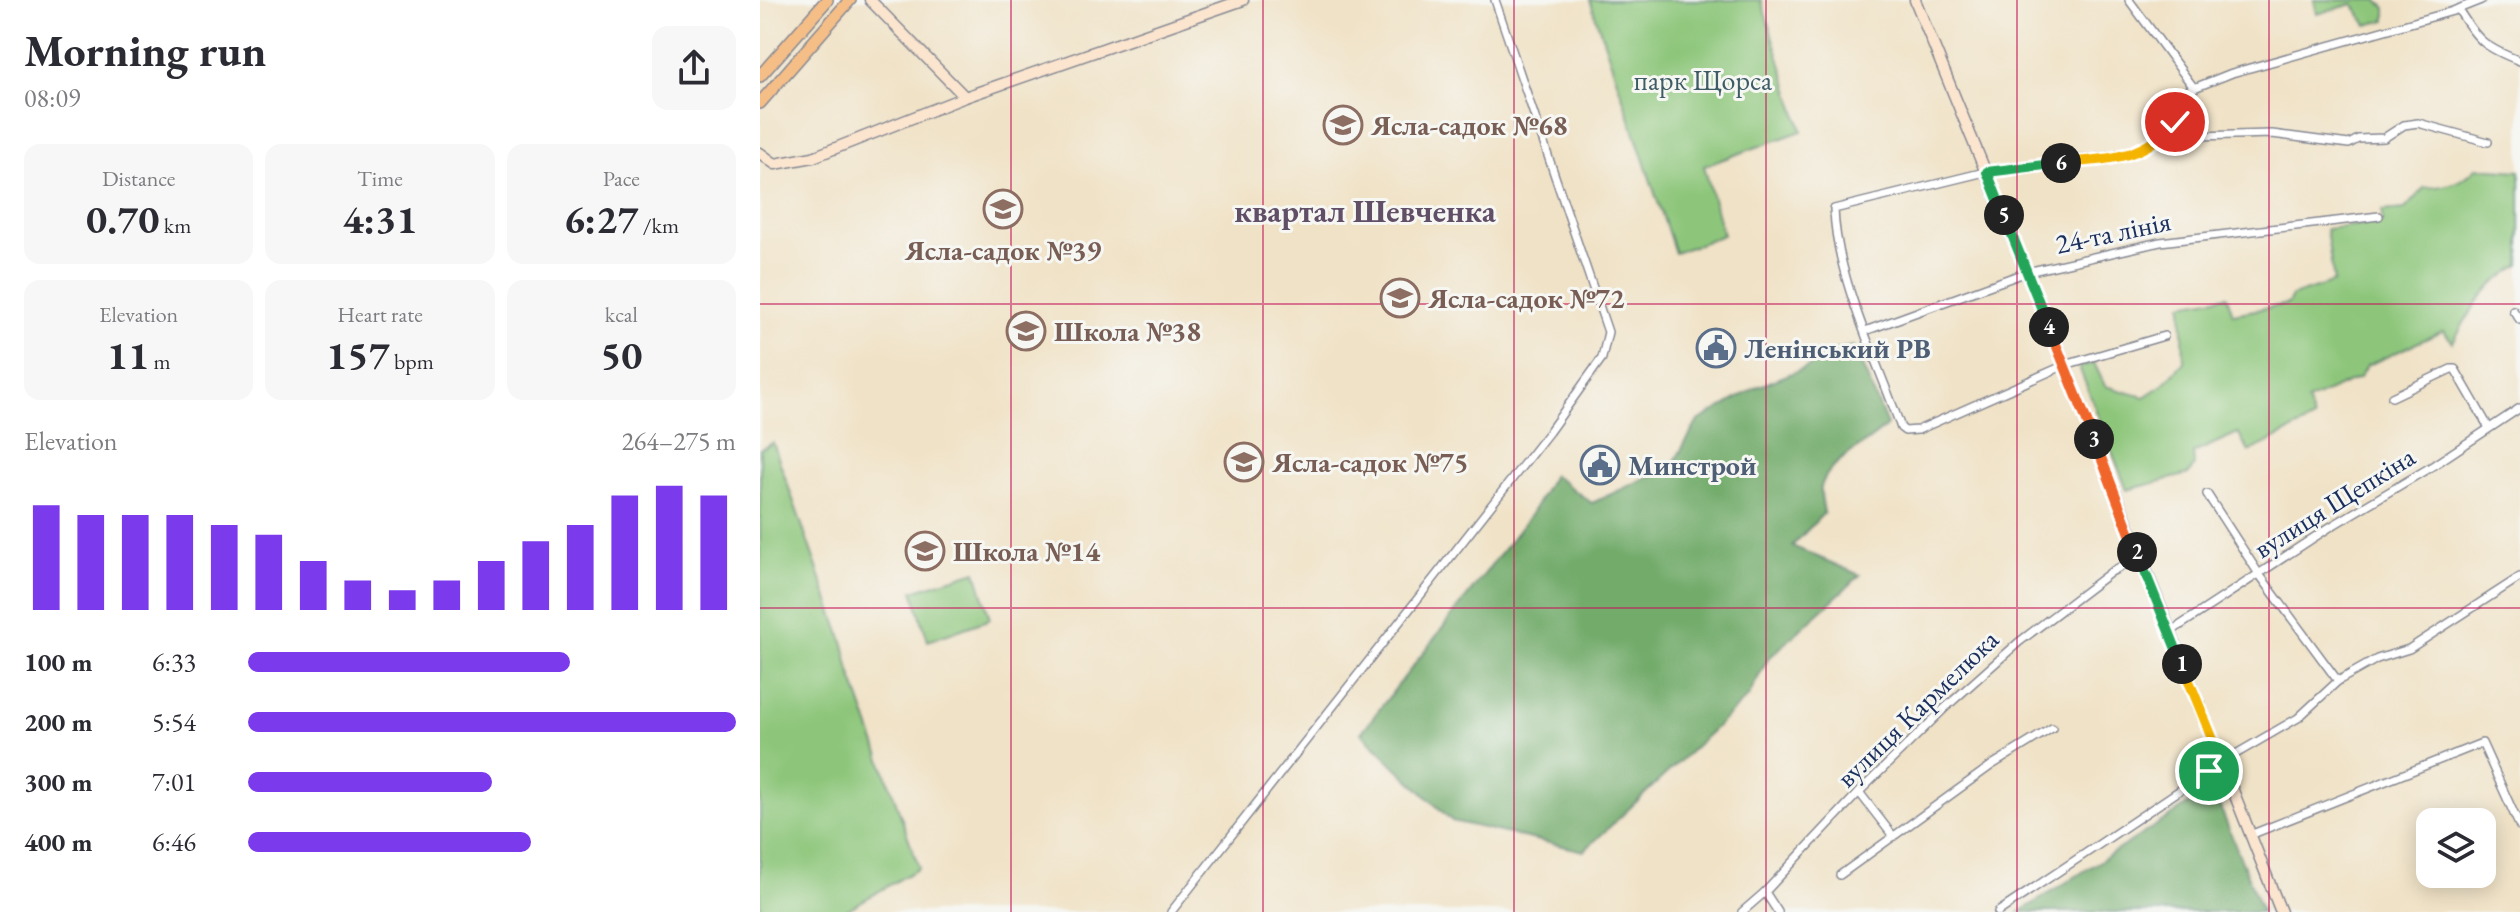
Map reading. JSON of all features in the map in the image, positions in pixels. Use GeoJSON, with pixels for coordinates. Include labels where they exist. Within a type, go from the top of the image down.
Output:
{"type":"FeatureCollection","features":[{"type":"Feature","properties":{"kind":"main road"},"geometry":{"type":"LineString","coordinates":[[760,76],[827,0]]}},
{"type":"Feature","properties":{"kind":"main road"},"geometry":{"type":"LineString","coordinates":[[760,103],[850,0]]}},
{"type":"Feature","properties":{"kind":"main road"},"geometry":{"type":"LineString","coordinates":[[870,0],[965,97]]}},
{"type":"Feature","properties":{"kind":"main road"},"geometry":{"type":"LineString","coordinates":[[760,153],[775,164],[813,157],[965,97],[1243,0]]}},
{"type":"Feature","properties":{"kind":"main road"},"geometry":{"type":"LineString","coordinates":[[1915,0],[2065,365],[2281,912]]}},
{"type":"Feature","properties":{"kind":"street"},"geometry":{"type":"LineString","coordinates":[[1171,912],[1549,432],[1602,358],[1608,332],[1495,0]]}},
{"type":"Feature","properties":{"kind":"street"},"geometry":{"type":"LineString","coordinates":[[2129,0],[2194,88]]}},
{"type":"Feature","properties":{"kind":"street"},"geometry":{"type":"LineString","coordinates":[[2164,336],[2065,365],[1918,430],[1905,431],[1901,428],[1865,331],[1840,254],[1834,209],[1987,172],[2136,153],[2169,130],[2189,90],[2232,73],[2481,0]]}},
{"type":"Feature","properties":{"kind":"street"},"geometry":{"type":"LineString","coordinates":[[2458,9],[2475,36],[2492,50],[2520,61]]}},
{"type":"Feature","properties":{"kind":"street"},"geometry":{"type":"LineString","coordinates":[[2169,130],[2197,136],[2272,134],[2349,144],[2358,139],[2384,138],[2404,125],[2418,123],[2488,142]]}},
{"type":"Feature","properties":{"kind":"street","name":"24-та лінія"},"geometry":{"type":"LineString","coordinates":[[1865,331],[2027,272],[2160,242],[2379,216]]}},
{"type":"Feature","properties":{"kind":"street"},"geometry":{"type":"LineString","coordinates":[[2513,310],[2520,320]]}},
{"type":"Feature","properties":{"kind":"street"},"geometry":{"type":"LineString","coordinates":[[2392,397],[2455,369],[2489,428]]}},
{"type":"Feature","properties":{"kind":"street","name":"вулиця Щепкіна"},"geometry":{"type":"LineString","coordinates":[[2170,632],[2520,408]]}},
{"type":"Feature","properties":{"kind":"street"},"geometry":{"type":"LineString","coordinates":[[2207,494],[2259,574],[2338,681]]}},
{"type":"Feature","properties":{"kind":"street","name":"вулиця Кармелюка"},"geometry":{"type":"LineString","coordinates":[[1742,912],[1946,707],[2019,642],[2111,572],[2139,557]]}},
{"type":"Feature","properties":{"kind":"street"},"geometry":{"type":"LineString","coordinates":[[1998,912],[2222,762],[2298,718],[2338,681],[2377,659],[2409,649],[2520,577]]}},
{"type":"Feature","properties":{"kind":"street"},"geometry":{"type":"LineString","coordinates":[[1840,875],[1992,765],[2052,728]]}},
{"type":"Feature","properties":{"kind":"street"},"geometry":{"type":"LineString","coordinates":[[2250,835],[2482,743],[2520,827]]}},
{"type":"Feature","properties":{"kind":"street"},"geometry":{"type":"LineString","coordinates":[[1859,792],[1893,836]]}},
{"type":"Feature","properties":{"kind":"street"},"geometry":{"type":"LineString","coordinates":[[1765,892],[1778,912]]}},
{"type":"Feature","properties":{"kind":"green space","name":"парк Щорса"},"geometry":{"type":"Polygon","coordinates":[[[1590,0],[1761,0],[1802,131],[1704,166],[1723,235],[1675,253],[1590,0]]]}},
{"type":"Feature","properties":{"kind":"green space"},"geometry":{"type":"Polygon","coordinates":[[[2314,0],[2377,0],[2386,8],[2386,20],[2367,25],[2353,4],[2317,14],[2314,0]]]}},
{"type":"Feature","properties":{"kind":"green space"},"geometry":{"type":"Polygon","coordinates":[[[2476,168],[2520,171],[2520,265],[2480,298],[2453,342],[2443,331],[2366,366],[2359,378],[2307,401],[2314,419],[2249,452],[2238,433],[2193,453],[2194,465],[2189,474],[2127,490],[2079,367],[2094,363],[2105,386],[2144,397],[2164,384],[2184,362],[2182,304],[2227,296],[2233,314],[2288,304],[2292,296],[2334,282],[2326,229],[2382,222],[2382,211],[2405,209],[2424,188],[2452,184],[2476,168]]]}},
{"type":"Feature","properties":{"kind":"green space"},"geometry":{"type":"Polygon","coordinates":[[[1854,346],[1887,425],[1832,468],[1821,487],[1824,513],[1792,546],[1860,575],[1768,659],[1748,697],[1584,851],[1452,821],[1361,733],[1531,514],[1553,475],[1592,503],[1672,466],[1698,421],[1757,387],[1810,366],[1821,353],[1854,346]]]}},
{"type":"Feature","properties":{"kind":"green space"},"geometry":{"type":"Polygon","coordinates":[[[773,443],[919,868],[843,912],[760,912],[760,449],[773,443]]]}},
{"type":"Feature","properties":{"kind":"green space"},"geometry":{"type":"Polygon","coordinates":[[[976,571],[990,619],[928,641],[913,591],[976,571]]]}},
{"type":"Feature","properties":{"kind":"green space"},"geometry":{"type":"Polygon","coordinates":[[[2213,789],[2262,912],[2020,912],[2213,789]]]}},
{"type":"Feature","properties":{"kind":"place","name":"Ясла-садок №68"},"geometry":{"type":"Point","coordinates":[1343,125]}},
{"type":"Feature","properties":{"kind":"place","name":"Ясла-садок №39"},"geometry":{"type":"Point","coordinates":[1003,209]}},
{"type":"Feature","properties":{"kind":"place","name":"Ясла-садок №72"},"geometry":{"type":"Point","coordinates":[1400,298]}},
{"type":"Feature","properties":{"kind":"place","name":"Школа №38"},"geometry":{"type":"Point","coordinates":[1026,331]}},
{"type":"Feature","properties":{"kind":"place","name":"Ленінський РВ"},"geometry":{"type":"Point","coordinates":[1716,348]}},
{"type":"Feature","properties":{"kind":"place","name":"Ясла-садок №75"},"geometry":{"type":"Point","coordinates":[1244,462]}},
{"type":"Feature","properties":{"kind":"place","name":"Минстрой"},"geometry":{"type":"Point","coordinates":[1600,465]}},
{"type":"Feature","properties":{"kind":"place","name":"Школа №14"},"geometry":{"type":"Point","coordinates":[925,551]}},
{"type":"Feature","properties":{"kind":"district","name":"квартал Шевченка"},"geometry":{"type":"Point","coordinates":[1365,211]}},
{"type":"Feature","properties":{"kind":"route"},"geometry":{"type":"LineString","coordinates":[[2175,122],[2163,137],[2136,153],[1987,172],[2222,762],[2209,771]]}}]}
